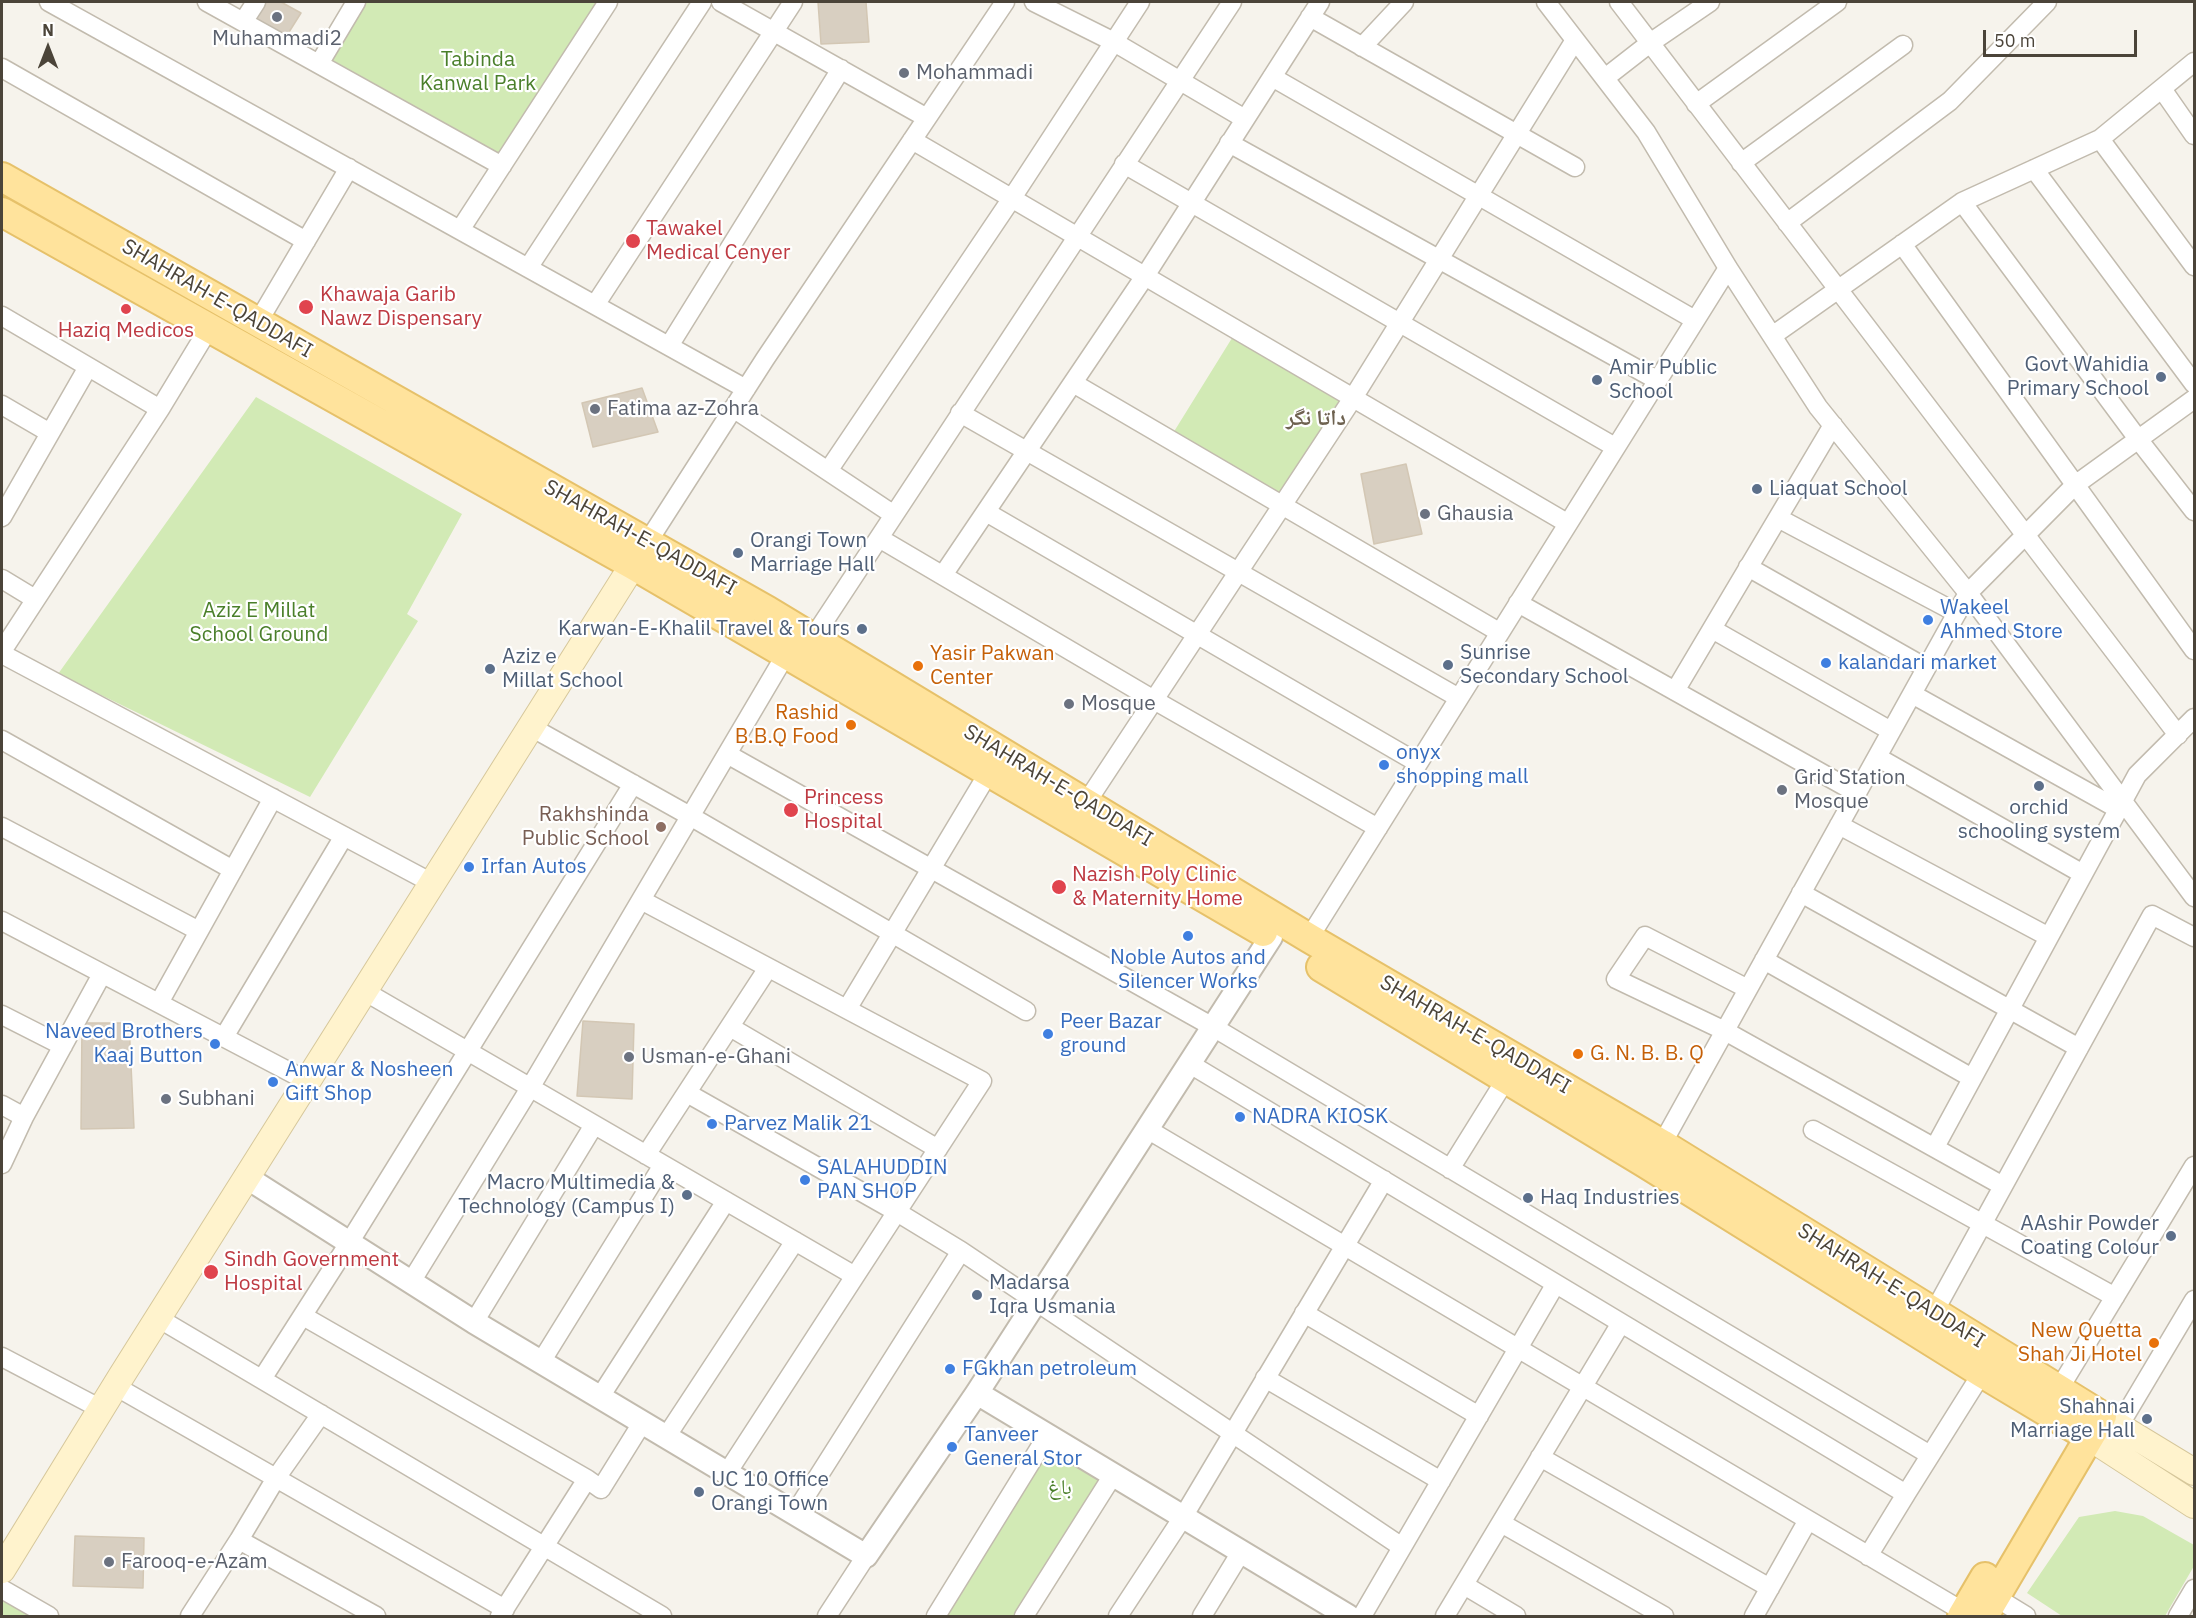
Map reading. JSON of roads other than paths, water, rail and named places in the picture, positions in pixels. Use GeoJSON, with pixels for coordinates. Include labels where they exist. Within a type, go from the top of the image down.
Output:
{"type":"FeatureCollection","features":[{"type":"Feature","properties":{"kind":"main road","name":"SHAHRAH-E-QADDAFI"},"geometry":{"type":"LineString","coordinates":[[2,177],[258,322],[640,554],[786,654],[1271,937],[1982,1373],[2095,1423]]}},
{"type":"Feature","properties":{"kind":"main road","name":"SHAHRAH-E-QADDAFI"},"geometry":{"type":"LineString","coordinates":[[2,212],[209,328],[640,554],[813,638],[1309,938],[1662,1144],[2059,1389],[2095,1423]]}},
{"type":"Feature","properties":{"kind":"main road"},"geometry":{"type":"LineString","coordinates":[[2,1570],[115,1386],[640,554]]}},
{"type":"Feature","properties":{"kind":"main road"},"geometry":{"type":"LineString","coordinates":[[2095,1423],[2194,1472]]}},
{"type":"Feature","properties":{"kind":"main road"},"geometry":{"type":"LineString","coordinates":[[2095,1423],[2194,1505]]}},
{"type":"Feature","properties":{"kind":"main road"},"geometry":{"type":"LineString","coordinates":[[1976,1611],[2095,1423]]}},
{"type":"Feature","properties":{"kind":"street"},"geometry":{"type":"LineString","coordinates":[[49,2],[746,389]]}},
{"type":"Feature","properties":{"kind":"street"},"geometry":{"type":"LineString","coordinates":[[207,2],[502,166]]}},
{"type":"Feature","properties":{"kind":"street"},"geometry":{"type":"LineString","coordinates":[[243,21],[256,2]]}},
{"type":"Feature","properties":{"kind":"street"},"geometry":{"type":"LineString","coordinates":[[319,64],[356,2]]}},
{"type":"Feature","properties":{"kind":"street"},"geometry":{"type":"LineString","coordinates":[[460,230],[608,2]]}},
{"type":"Feature","properties":{"kind":"street"},"geometry":{"type":"LineString","coordinates":[[528,268],[702,2]]}},
{"type":"Feature","properties":{"kind":"street"},"geometry":{"type":"LineString","coordinates":[[721,2],[927,118]]}},
{"type":"Feature","properties":{"kind":"street"},"geometry":{"type":"LineString","coordinates":[[595,305],[793,2]]}},
{"type":"Feature","properties":{"kind":"street"},"geometry":{"type":"LineString","coordinates":[[640,554],[733,408],[1005,2]]}},
{"type":"Feature","properties":{"kind":"street"},"geometry":{"type":"LineString","coordinates":[[1034,2],[1114,42],[1245,119]]}},
{"type":"Feature","properties":{"kind":"street"},"geometry":{"type":"LineString","coordinates":[[828,471],[1012,198],[1140,2]]}},
{"type":"Feature","properties":{"kind":"street"},"geometry":{"type":"LineString","coordinates":[[813,638],[1232,2]]}},
{"type":"Feature","properties":{"kind":"street"},"geometry":{"type":"LineString","coordinates":[[943,575],[1144,276],[1320,2]]}},
{"type":"Feature","properties":{"kind":"street"},"geometry":{"type":"LineString","coordinates":[[1362,47],[1404,2]]}},
{"type":"Feature","properties":{"kind":"street"},"geometry":{"type":"LineString","coordinates":[[1546,2],[1646,132],[1728,268],[1818,407],[1968,593],[2120,806],[2194,897]]}},
{"type":"Feature","properties":{"kind":"street"},"geometry":{"type":"LineString","coordinates":[[1619,2],[2178,735]]}},
{"type":"Feature","properties":{"kind":"street"},"geometry":{"type":"LineString","coordinates":[[1605,78],[1650,43],[1710,2]]}},
{"type":"Feature","properties":{"kind":"street"},"geometry":{"type":"LineString","coordinates":[[1696,104],[1837,2]]}},
{"type":"Feature","properties":{"kind":"street"},"geometry":{"type":"LineString","coordinates":[[1787,223],[1950,101],[2047,2]]}},
{"type":"Feature","properties":{"kind":"street"},"geometry":{"type":"LineString","coordinates":[[1310,17],[1575,167]]}},
{"type":"Feature","properties":{"kind":"street"},"geometry":{"type":"LineString","coordinates":[[1086,803],[1353,398],[1575,40]]}},
{"type":"Feature","properties":{"kind":"street"},"geometry":{"type":"LineString","coordinates":[[1741,163],[1903,45]]}},
{"type":"Feature","properties":{"kind":"street"},"geometry":{"type":"LineString","coordinates":[[1772,336],[1962,202],[2100,139],[2194,62]]}},
{"type":"Feature","properties":{"kind":"street"},"geometry":{"type":"LineString","coordinates":[[2,68],[306,241]]}},
{"type":"Feature","properties":{"kind":"street"},"geometry":{"type":"LineString","coordinates":[[669,346],[841,69]]}},
{"type":"Feature","properties":{"kind":"street"},"geometry":{"type":"LineString","coordinates":[[1272,77],[1695,320]]}},
{"type":"Feature","properties":{"kind":"street"},"geometry":{"type":"LineString","coordinates":[[2162,89],[2194,135]]}},
{"type":"Feature","properties":{"kind":"street"},"geometry":{"type":"LineString","coordinates":[[2100,139],[2194,266]]}},
{"type":"Feature","properties":{"kind":"street"},"geometry":{"type":"LineString","coordinates":[[912,140],[1567,524]]}},
{"type":"Feature","properties":{"kind":"street"},"geometry":{"type":"LineString","coordinates":[[1229,143],[1657,380]]}},
{"type":"Feature","properties":{"kind":"street"},"geometry":{"type":"LineString","coordinates":[[1124,164],[1615,447]]}},
{"type":"Feature","properties":{"kind":"street"},"geometry":{"type":"LineString","coordinates":[[258,322],[349,168]]}},
{"type":"Feature","properties":{"kind":"street"},"geometry":{"type":"LineString","coordinates":[[2034,169],[2194,384]]}},
{"type":"Feature","properties":{"kind":"street"},"geometry":{"type":"LineString","coordinates":[[1962,202],[2194,511]]}},
{"type":"Feature","properties":{"kind":"street"},"geometry":{"type":"LineString","coordinates":[[1902,244],[2194,650]]}},
{"type":"Feature","properties":{"kind":"street"},"geometry":{"type":"LineString","coordinates":[[1309,938],[1728,268]]}},
{"type":"Feature","properties":{"kind":"street"},"geometry":{"type":"LineString","coordinates":[[2,316],[160,409]]}},
{"type":"Feature","properties":{"kind":"street"},"geometry":{"type":"LineString","coordinates":[[209,328],[160,409],[2,652],[432,883]]}},
{"type":"Feature","properties":{"kind":"street"},"geometry":{"type":"LineString","coordinates":[[2,517],[6,497],[50,433],[88,367]]}},
{"type":"Feature","properties":{"kind":"street"},"geometry":{"type":"LineString","coordinates":[[1073,383],[1499,632]]}},
{"type":"Feature","properties":{"kind":"street"},"geometry":{"type":"LineString","coordinates":[[1662,1144],[1968,593],[2075,485],[2194,399]]}},
{"type":"Feature","properties":{"kind":"street"},"geometry":{"type":"LineString","coordinates":[[2,405],[50,433]]}},
{"type":"Feature","properties":{"kind":"street"},"geometry":{"type":"LineString","coordinates":[[733,408],[894,515]]}},
{"type":"Feature","properties":{"kind":"street"},"geometry":{"type":"LineString","coordinates":[[960,413],[1459,698]]}},
{"type":"Feature","properties":{"kind":"street"},"geometry":{"type":"LineString","coordinates":[[1675,691],[1833,425]]}},
{"type":"Feature","properties":{"kind":"street"},"geometry":{"type":"LineString","coordinates":[[986,512],[1418,763]]}},
{"type":"Feature","properties":{"kind":"street"},"geometry":{"type":"LineString","coordinates":[[1778,518],[1957,613]]}},
{"type":"Feature","properties":{"kind":"street"},"geometry":{"type":"LineString","coordinates":[[879,538],[1154,700],[1378,828]]}},
{"type":"Feature","properties":{"kind":"street"},"geometry":{"type":"LineString","coordinates":[[1748,567],[1926,668]]}},
{"type":"Feature","properties":{"kind":"street"},"geometry":{"type":"LineString","coordinates":[[2,579],[35,599]]}},
{"type":"Feature","properties":{"kind":"street"},"geometry":{"type":"LineString","coordinates":[[1518,603],[1857,792]]}},
{"type":"Feature","properties":{"kind":"street"},"geometry":{"type":"LineString","coordinates":[[1712,629],[1891,731]]}},
{"type":"Feature","properties":{"kind":"street"},"geometry":{"type":"LineString","coordinates":[[411,1282],[530,1088],[786,654]]}},
{"type":"Feature","properties":{"kind":"street"},"geometry":{"type":"LineString","coordinates":[[1912,694],[2120,806]]}},
{"type":"Feature","properties":{"kind":"street"},"geometry":{"type":"LineString","coordinates":[[1935,1148],[2137,775],[2194,718]]}},
{"type":"Feature","properties":{"kind":"street"},"geometry":{"type":"LineString","coordinates":[[531,727],[690,816],[1026,1011]]}},
{"type":"Feature","properties":{"kind":"street"},"geometry":{"type":"LineString","coordinates":[[2,740],[233,870]]}},
{"type":"Feature","properties":{"kind":"street"},"geometry":{"type":"LineString","coordinates":[[727,754],[1213,1027],[1930,1455]]}},
{"type":"Feature","properties":{"kind":"street"},"geometry":{"type":"LineString","coordinates":[[1877,757],[2083,874]]}},
{"type":"Feature","properties":{"kind":"street"},"geometry":{"type":"LineString","coordinates":[[847,1009],[989,772]]}},
{"type":"Feature","properties":{"kind":"street"},"geometry":{"type":"LineString","coordinates":[[262,1379],[349,1243],[633,784]]}},
{"type":"Feature","properties":{"kind":"street"},"geometry":{"type":"LineString","coordinates":[[159,1003],[273,798]]}},
{"type":"Feature","properties":{"kind":"street"},"geometry":{"type":"LineString","coordinates":[[1839,825],[2049,937]]}},
{"type":"Feature","properties":{"kind":"street"},"geometry":{"type":"LineString","coordinates":[[2,827],[198,931]]}},
{"type":"Feature","properties":{"kind":"street"},"geometry":{"type":"LineString","coordinates":[[224,1037],[344,836]]}},
{"type":"Feature","properties":{"kind":"street"},"geometry":{"type":"LineString","coordinates":[[1802,893],[2079,1048]]}},
{"type":"Feature","properties":{"kind":"street"},"geometry":{"type":"LineString","coordinates":[[641,900],[982,1081],[727,1473]]}},
{"type":"Feature","properties":{"kind":"street"},"geometry":{"type":"LineString","coordinates":[[1934,1312],[2152,915],[2194,937]]}},
{"type":"Feature","properties":{"kind":"street"},"geometry":{"type":"LineString","coordinates":[[2,921],[307,1081]]}},
{"type":"Feature","properties":{"kind":"street"},"geometry":{"type":"LineString","coordinates":[[1748,989],[1645,936],[1616,979],[1725,1031],[2003,1186]]}},
{"type":"Feature","properties":{"kind":"street"},"geometry":{"type":"LineString","coordinates":[[827,1617],[977,1393],[1271,937]]}},
{"type":"Feature","properties":{"kind":"street"},"geometry":{"type":"LineString","coordinates":[[1764,960],[1972,1078]]}},
{"type":"Feature","properties":{"kind":"street"},"geometry":{"type":"LineString","coordinates":[[646,1155],[768,968]]}},
{"type":"Feature","properties":{"kind":"street"},"geometry":{"type":"LineString","coordinates":[[2,1164],[24,1117],[102,974]]}},
{"type":"Feature","properties":{"kind":"street"},"geometry":{"type":"LineString","coordinates":[[364,991],[855,1276]]}},
{"type":"Feature","properties":{"kind":"street"},"geometry":{"type":"LineString","coordinates":[[2,1015],[63,1046]]}},
{"type":"Feature","properties":{"kind":"street"},"geometry":{"type":"LineString","coordinates":[[730,1027],[938,1149]]}},
{"type":"Feature","properties":{"kind":"street"},"geometry":{"type":"LineString","coordinates":[[1190,1064],[1906,1494]]}},
{"type":"Feature","properties":{"kind":"street"},"geometry":{"type":"LineString","coordinates":[[1450,1169],[1506,1079]]}},
{"type":"Feature","properties":{"kind":"street"},"geometry":{"type":"LineString","coordinates":[[687,1093],[897,1212],[961,1251],[1402,1547]]}},
{"type":"Feature","properties":{"kind":"street"},"geometry":{"type":"LineString","coordinates":[[2,1105],[24,1117]]}},
{"type":"Feature","properties":{"kind":"street"},"geometry":{"type":"LineString","coordinates":[[474,1322],[594,1125]]}},
{"type":"Feature","properties":{"kind":"street"},"geometry":{"type":"LineString","coordinates":[[1147,1129],[1868,1556],[1976,1611],[2026,1617]]}},
{"type":"Feature","properties":{"kind":"street"},"geometry":{"type":"LineString","coordinates":[[1813,1130],[2115,1297]]}},
{"type":"Feature","properties":{"kind":"street"},"geometry":{"type":"LineString","coordinates":[[541,1362],[663,1165]]}},
{"type":"Feature","properties":{"kind":"street"},"geometry":{"type":"LineString","coordinates":[[2059,1389],[2194,1166]]}},
{"type":"Feature","properties":{"kind":"street"},"geometry":{"type":"LineString","coordinates":[[246,1178],[474,1322],[866,1556]]}},
{"type":"Feature","properties":{"kind":"street"},"geometry":{"type":"LineString","coordinates":[[1118,1617],[1183,1517],[1384,1180]]}},
{"type":"Feature","properties":{"kind":"street"},"geometry":{"type":"LineString","coordinates":[[600,1397],[726,1201]]}},
{"type":"Feature","properties":{"kind":"street"},"geometry":{"type":"LineString","coordinates":[[666,1437],[795,1241]]}},
{"type":"Feature","properties":{"kind":"street"},"geometry":{"type":"LineString","coordinates":[[795,1513],[961,1251]]}},
{"type":"Feature","properties":{"kind":"street"},"geometry":{"type":"LineString","coordinates":[[977,1393],[1348,1615],[1402,1547],[1555,1285]]}},
{"type":"Feature","properties":{"kind":"street"},"geometry":{"type":"LineString","coordinates":[[2095,1423],[2194,1300]]}},
{"type":"Feature","properties":{"kind":"street"},"geometry":{"type":"LineString","coordinates":[[1304,1313],[1479,1416]]}},
{"type":"Feature","properties":{"kind":"street"},"geometry":{"type":"LineString","coordinates":[[303,1316],[601,1489],[642,1423]]}},
{"type":"Feature","properties":{"kind":"street"},"geometry":{"type":"LineString","coordinates":[[158,1318],[662,1617]]}},
{"type":"Feature","properties":{"kind":"street"},"geometry":{"type":"LineString","coordinates":[[1445,1617],[1621,1323]]}},
{"type":"Feature","properties":{"kind":"street"},"geometry":{"type":"LineString","coordinates":[[2,1357],[101,1409]]}},
{"type":"Feature","properties":{"kind":"street"},"geometry":{"type":"LineString","coordinates":[[1868,1556],[1982,1373]]}},
{"type":"Feature","properties":{"kind":"street"},"geometry":{"type":"LineString","coordinates":[[1265,1378],[1441,1481]]}},
{"type":"Feature","properties":{"kind":"street"},"geometry":{"type":"LineString","coordinates":[[115,1386],[503,1612],[587,1479]]}},
{"type":"Feature","properties":{"kind":"street"},"geometry":{"type":"LineString","coordinates":[[198,1614],[276,1478],[321,1414]]}},
{"type":"Feature","properties":{"kind":"street"},"geometry":{"type":"LineString","coordinates":[[936,1617],[1047,1436]]}},
{"type":"Feature","properties":{"kind":"street"},"geometry":{"type":"LineString","coordinates":[[1540,1457],[1770,1588]]}},
{"type":"Feature","properties":{"kind":"street"},"geometry":{"type":"LineString","coordinates":[[1024,1617],[1113,1475]]}},
{"type":"Feature","properties":{"kind":"street"},"geometry":{"type":"LineString","coordinates":[[1754,1617],[1808,1520]]}},
{"type":"Feature","properties":{"kind":"street"},"geometry":{"type":"LineString","coordinates":[[1501,1523],[1664,1617]]}},
{"type":"Feature","properties":{"kind":"street"},"geometry":{"type":"LineString","coordinates":[[239,1540],[376,1617]]}},
{"type":"Feature","properties":{"kind":"street"},"geometry":{"type":"LineString","coordinates":[[1202,1617],[1241,1552]]}},
{"type":"Feature","properties":{"kind":"street"},"geometry":{"type":"LineString","coordinates":[[1464,1585],[1516,1617]]}},
{"type":"Feature","properties":{"kind":"street"},"geometry":{"type":"LineString","coordinates":[[2,1589],[49,1617]]}},
{"type":"Feature","properties":{"kind":"street"},"geometry":{"type":"LineString","coordinates":[[2178,1617],[2194,1589]]}},
{"type":"Feature","properties":{"kind":"place","name":"Muhammadi2"},"geometry":{"type":"Point","coordinates":[277,17]}},
{"type":"Feature","properties":{"kind":"place","name":"Mohammadi"},"geometry":{"type":"Point","coordinates":[904,73]}},
{"type":"Feature","properties":{"kind":"place","name":"Tawakel Medical Cenyer"},"geometry":{"type":"Point","coordinates":[633,241]}},
{"type":"Feature","properties":{"kind":"place","name":"Khawaja Garib Nawz Dispensary"},"geometry":{"type":"Point","coordinates":[306,307]}},
{"type":"Feature","properties":{"kind":"place","name":"Haziq Medicos"},"geometry":{"type":"Point","coordinates":[126,309]}},
{"type":"Feature","properties":{"kind":"place","name":"Govt Wahidia Primary School"},"geometry":{"type":"Point","coordinates":[2161,377]}},
{"type":"Feature","properties":{"kind":"place","name":"Amir Public School"},"geometry":{"type":"Point","coordinates":[1597,380]}},
{"type":"Feature","properties":{"kind":"place","name":"Fatima az-Zohra"},"geometry":{"type":"Point","coordinates":[595,409]}},
{"type":"Feature","properties":{"kind":"place","name":"Liaquat School"},"geometry":{"type":"Point","coordinates":[1757,489]}},
{"type":"Feature","properties":{"kind":"place","name":"Ghausia"},"geometry":{"type":"Point","coordinates":[1425,514]}},
{"type":"Feature","properties":{"kind":"place","name":"Orangi Town Marriage Hall"},"geometry":{"type":"Point","coordinates":[738,553]}},
{"type":"Feature","properties":{"kind":"place","name":"Wakeel Ahmed Store"},"geometry":{"type":"Point","coordinates":[1928,620]}},
{"type":"Feature","properties":{"kind":"place","name":"Karwan-E-Khalil Travel & Tours"},"geometry":{"type":"Point","coordinates":[862,629]}},
{"type":"Feature","properties":{"kind":"place","name":"kalandari market"},"geometry":{"type":"Point","coordinates":[1826,663]}},
{"type":"Feature","properties":{"kind":"place","name":"Sunrise Secondary School"},"geometry":{"type":"Point","coordinates":[1448,665]}},
{"type":"Feature","properties":{"kind":"place","name":"Yasir Pakwan Center"},"geometry":{"type":"Point","coordinates":[918,666]}},
{"type":"Feature","properties":{"kind":"place","name":"Aziz e Millat School"},"geometry":{"type":"Point","coordinates":[490,669]}},
{"type":"Feature","properties":{"kind":"place","name":"Mosque"},"geometry":{"type":"Point","coordinates":[1069,704]}},
{"type":"Feature","properties":{"kind":"place","name":"Rashid B.B.Q Food"},"geometry":{"type":"Point","coordinates":[851,725]}},
{"type":"Feature","properties":{"kind":"place","name":"onyx shopping mall"},"geometry":{"type":"Point","coordinates":[1384,765]}},
{"type":"Feature","properties":{"kind":"place","name":"orchid schooling system"},"geometry":{"type":"Point","coordinates":[2039,786]}},
{"type":"Feature","properties":{"kind":"place","name":"Grid Station Mosque"},"geometry":{"type":"Point","coordinates":[1782,790]}},
{"type":"Feature","properties":{"kind":"place","name":"Princess Hospital"},"geometry":{"type":"Point","coordinates":[791,810]}},
{"type":"Feature","properties":{"kind":"place","name":"Rakhshinda Public School"},"geometry":{"type":"Point","coordinates":[661,827]}},
{"type":"Feature","properties":{"kind":"place","name":"Irfan Autos"},"geometry":{"type":"Point","coordinates":[469,867]}},
{"type":"Feature","properties":{"kind":"place","name":"Nazish Poly Clinic & Maternity Home"},"geometry":{"type":"Point","coordinates":[1059,887]}},
{"type":"Feature","properties":{"kind":"place","name":"Noble Autos and Silencer Works"},"geometry":{"type":"Point","coordinates":[1188,936]}},
{"type":"Feature","properties":{"kind":"place","name":"Peer Bazar ground"},"geometry":{"type":"Point","coordinates":[1048,1034]}},
{"type":"Feature","properties":{"kind":"place","name":"Naveed Brothers Kaaj Button"},"geometry":{"type":"Point","coordinates":[215,1044]}},
{"type":"Feature","properties":{"kind":"place","name":"G. N. B. B. Q"},"geometry":{"type":"Point","coordinates":[1578,1054]}},
{"type":"Feature","properties":{"kind":"place","name":"Usman-e-Ghani"},"geometry":{"type":"Point","coordinates":[629,1057]}},
{"type":"Feature","properties":{"kind":"place","name":"Anwar & Nosheen Gift Shop"},"geometry":{"type":"Point","coordinates":[273,1082]}},
{"type":"Feature","properties":{"kind":"place","name":"Subhani"},"geometry":{"type":"Point","coordinates":[166,1099]}},
{"type":"Feature","properties":{"kind":"place","name":"NADRA KIOSK"},"geometry":{"type":"Point","coordinates":[1240,1117]}},
{"type":"Feature","properties":{"kind":"place","name":"Parvez Malik 21"},"geometry":{"type":"Point","coordinates":[712,1124]}},
{"type":"Feature","properties":{"kind":"place","name":"SALAHUDDIN PAN SHOP"},"geometry":{"type":"Point","coordinates":[805,1180]}},
{"type":"Feature","properties":{"kind":"place","name":"Macro Multimedia & Technology (Campus I)"},"geometry":{"type":"Point","coordinates":[687,1195]}},
{"type":"Feature","properties":{"kind":"place","name":"Haq Industries"},"geometry":{"type":"Point","coordinates":[1528,1198]}},
{"type":"Feature","properties":{"kind":"place","name":"AAshir Powder Coating Colour"},"geometry":{"type":"Point","coordinates":[2171,1236]}},
{"type":"Feature","properties":{"kind":"place","name":"Sindh Government Hospital"},"geometry":{"type":"Point","coordinates":[211,1272]}},
{"type":"Feature","properties":{"kind":"place","name":"Madarsa Iqra Usmania"},"geometry":{"type":"Point","coordinates":[977,1295]}},
{"type":"Feature","properties":{"kind":"place","name":"New Quetta Shah Ji Hotel"},"geometry":{"type":"Point","coordinates":[2154,1343]}},
{"type":"Feature","properties":{"kind":"place","name":"FGkhan petroleum"},"geometry":{"type":"Point","coordinates":[950,1369]}},
{"type":"Feature","properties":{"kind":"place","name":"Shahnai Marriage Hall"},"geometry":{"type":"Point","coordinates":[2147,1419]}},
{"type":"Feature","properties":{"kind":"place","name":"Tanveer General Stor"},"geometry":{"type":"Point","coordinates":[952,1447]}},
{"type":"Feature","properties":{"kind":"place","name":"UC 10 Office Orangi Town"},"geometry":{"type":"Point","coordinates":[699,1492]}},
{"type":"Feature","properties":{"kind":"place","name":"Farooq-e-Azam"},"geometry":{"type":"Point","coordinates":[109,1562]}},
{"type":"Feature","properties":{"kind":"district","name":"داتا نگر"},"geometry":{"type":"Point","coordinates":[1316,419]}},
{"type":"Feature","properties":{"kind":"park label","name":"Tabinda Kanwal Park"},"geometry":{"type":"Point","coordinates":[478,72]}},
{"type":"Feature","properties":{"kind":"park label","name":"Aziz E Millat School Ground"},"geometry":{"type":"Point","coordinates":[259,623]}},
{"type":"Feature","properties":{"kind":"park label","name":"باغ"},"geometry":{"type":"Point","coordinates":[1060,1488]}}]}
